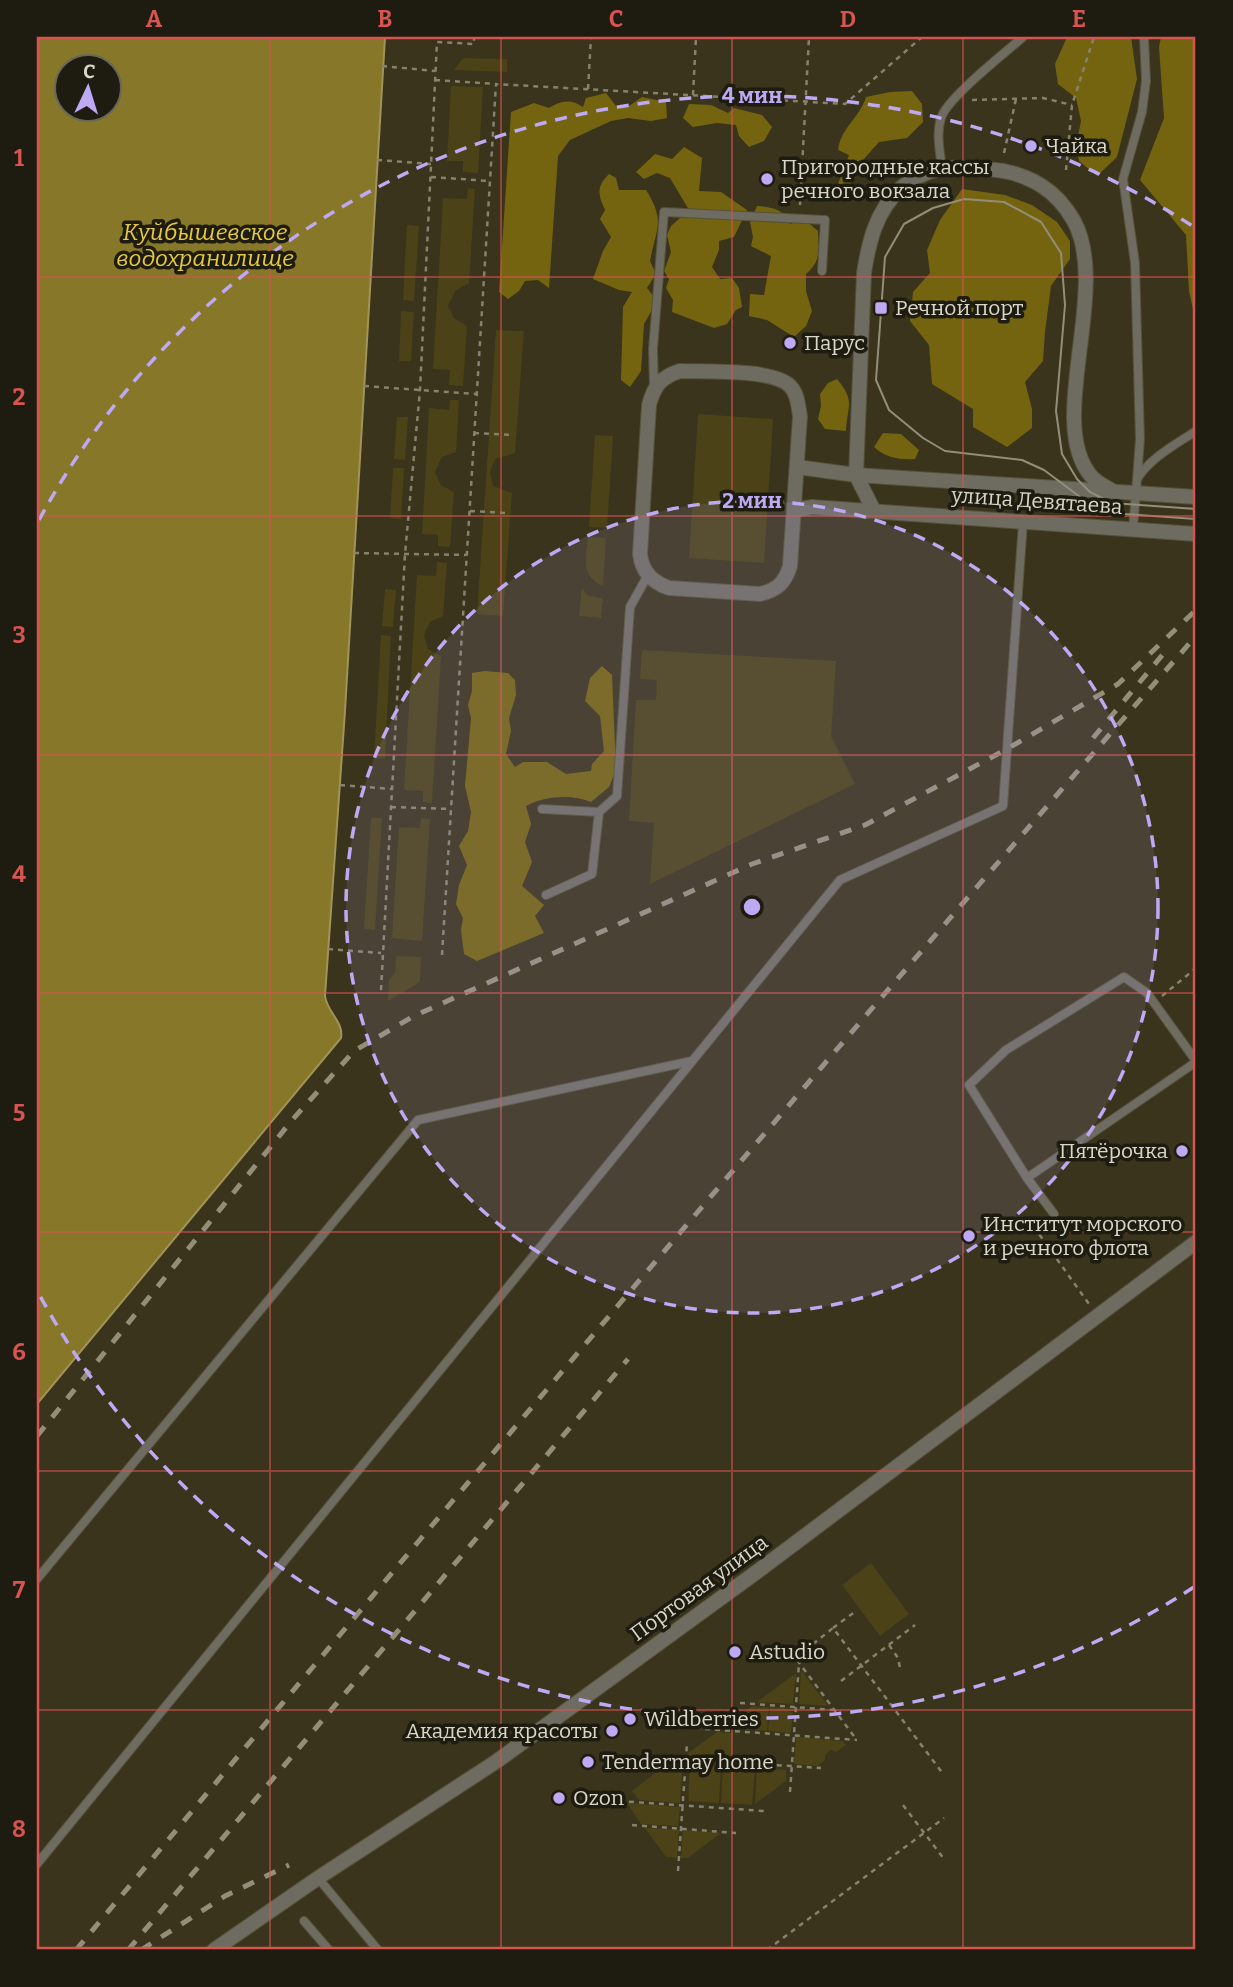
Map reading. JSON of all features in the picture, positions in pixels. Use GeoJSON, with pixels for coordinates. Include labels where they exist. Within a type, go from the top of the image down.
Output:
{"type":"FeatureCollection","features":[{"type":"Feature","properties":{"kind":"street"},"geometry":{"type":"LineString","coordinates":[[874,511],[856,475],[864,273],[868,245],[879,214],[902,187],[942,168],[1007,172],[1041,184],[1060,200],[1073,219],[1080,234],[1086,283],[1076,397],[1076,437],[1091,476],[1113,491]]}},
{"type":"Feature","properties":{"kind":"street"},"geometry":{"type":"LineString","coordinates":[[680,371],[768,376],[781,380],[791,387],[797,398],[800,416],[797,467],[790,565],[787,577],[772,591],[760,594],[669,588],[657,584],[648,575],[640,554],[649,405],[654,388],[665,376],[680,371]]}},
{"type":"Feature","properties":{"kind":"street","name":"улица Девятаева"},"geometry":{"type":"LineString","coordinates":[[797,467],[856,475],[1113,491],[1136,486],[1196,497]]}},
{"type":"Feature","properties":{"kind":"street","name":"улица Девятаева"},"geometry":{"type":"LineString","coordinates":[[795,510],[812,507],[1196,534]]}},
{"type":"Feature","properties":{"kind":"street","name":"Портовая улица"},"geometry":{"type":"LineString","coordinates":[[214,1950],[519,1746],[1164,1269],[1196,1242]]}},
{"type":"Feature","properties":{"kind":"lane"},"geometry":{"type":"LineString","coordinates":[[942,168],[939,132],[941,115],[953,100],[1023,37]]}},
{"type":"Feature","properties":{"kind":"lane"},"geometry":{"type":"LineString","coordinates":[[1133,529],[1140,439],[1135,263],[1123,179],[1142,112],[1146,81],[1144,37]]}},
{"type":"Feature","properties":{"kind":"lane"},"geometry":{"type":"LineString","coordinates":[[654,388],[653,349],[664,212],[825,220],[822,271]]}},
{"type":"Feature","properties":{"kind":"lane"},"geometry":{"type":"LineString","coordinates":[[1136,486],[1154,459],[1196,431]]}},
{"type":"Feature","properties":{"kind":"lane"},"geometry":{"type":"LineString","coordinates":[[37,1864],[840,880],[1003,806],[1023,522]]}},
{"type":"Feature","properties":{"kind":"lane"},"geometry":{"type":"LineString","coordinates":[[546,895],[592,874],[599,812],[617,796],[630,607],[648,575]]}},
{"type":"Feature","properties":{"kind":"lane"},"geometry":{"type":"LineString","coordinates":[[542,808],[599,812]]}},
{"type":"Feature","properties":{"kind":"lane"},"geometry":{"type":"LineString","coordinates":[[1027,1178],[1196,1062],[1147,993],[1125,977],[1006,1050],[969,1085],[1027,1178],[1054,1214]]}},
{"type":"Feature","properties":{"kind":"lane"},"geometry":{"type":"LineString","coordinates":[[37,1579],[418,1120],[692,1061]]}},
{"type":"Feature","properties":{"kind":"lane"},"geometry":{"type":"LineString","coordinates":[[318,1878],[378,1950]]}},
{"type":"Feature","properties":{"kind":"lane"},"geometry":{"type":"LineString","coordinates":[[304,1921],[329,1950]]}},
{"type":"Feature","properties":{"kind":"path"},"geometry":{"type":"LineString","coordinates":[[381,990],[405,554],[420,390],[437,42],[474,44],[474,37]]}},
{"type":"Feature","properties":{"kind":"path"},"geometry":{"type":"LineString","coordinates":[[588,89],[591,37]]}},
{"type":"Feature","properties":{"kind":"path"},"geometry":{"type":"LineString","coordinates":[[693,95],[696,37]]}},
{"type":"Feature","properties":{"kind":"path"},"geometry":{"type":"LineString","coordinates":[[799,219],[809,37]]}},
{"type":"Feature","properties":{"kind":"path"},"geometry":{"type":"LineString","coordinates":[[435,80],[845,104],[922,37]]}},
{"type":"Feature","properties":{"kind":"path"},"geometry":{"type":"LineString","coordinates":[[1066,170],[1072,105],[1094,37]]}},
{"type":"Feature","properties":{"kind":"path"},"geometry":{"type":"LineString","coordinates":[[382,66],[435,71]]}},
{"type":"Feature","properties":{"kind":"path"},"geometry":{"type":"LineString","coordinates":[[442,955],[496,84]]}},
{"type":"Feature","properties":{"kind":"path"},"geometry":{"type":"LineString","coordinates":[[953,100],[1044,98],[1072,105]]}},
{"type":"Feature","properties":{"kind":"path"},"geometry":{"type":"LineString","coordinates":[[1004,153],[1016,99]]}},
{"type":"Feature","properties":{"kind":"path"},"geometry":{"type":"LineString","coordinates":[[377,160],[431,164]]}},
{"type":"Feature","properties":{"kind":"path"},"geometry":{"type":"LineString","coordinates":[[430,177],[490,181]]}},
{"type":"Feature","properties":{"kind":"path"},"geometry":{"type":"LineString","coordinates":[[364,386],[477,394]]}},
{"type":"Feature","properties":{"kind":"path"},"geometry":{"type":"LineString","coordinates":[[474,433],[512,435]]}},
{"type":"Feature","properties":{"kind":"path"},"geometry":{"type":"LineString","coordinates":[[470,511],[507,513]]}},
{"type":"Feature","properties":{"kind":"path"},"geometry":{"type":"LineString","coordinates":[[354,553],[467,555]]}},
{"type":"Feature","properties":{"kind":"path"},"geometry":{"type":"LineString","coordinates":[[340,785],[392,789]]}},
{"type":"Feature","properties":{"kind":"path"},"geometry":{"type":"LineString","coordinates":[[391,807],[451,809]]}},
{"type":"Feature","properties":{"kind":"path"},"geometry":{"type":"LineString","coordinates":[[328,949],[381,953]]}},
{"type":"Feature","properties":{"kind":"path"},"geometry":{"type":"LineString","coordinates":[[1154,1002],[1196,968]]}},
{"type":"Feature","properties":{"kind":"path"},"geometry":{"type":"LineString","coordinates":[[1054,1214],[1034,1227],[1089,1304]]}},
{"type":"Feature","properties":{"kind":"path"},"geometry":{"type":"LineString","coordinates":[[813,1644],[856,1611]]}},
{"type":"Feature","properties":{"kind":"path"},"geometry":{"type":"LineString","coordinates":[[841,1681],[915,1625]]}},
{"type":"Feature","properties":{"kind":"path"},"geometry":{"type":"LineString","coordinates":[[833,1628],[944,1775]]}},
{"type":"Feature","properties":{"kind":"path"},"geometry":{"type":"LineString","coordinates":[[889,1645],[898,1658],[900,1668]]}},
{"type":"Feature","properties":{"kind":"path"},"geometry":{"type":"LineString","coordinates":[[705,1729],[794,1735],[857,1741],[798,1662],[796,1707],[794,1735],[792,1766],[790,1792]]}},
{"type":"Feature","properties":{"kind":"path"},"geometry":{"type":"LineString","coordinates":[[740,1703],[834,1710]]}},
{"type":"Feature","properties":{"kind":"path"},"geometry":{"type":"LineString","coordinates":[[678,1871],[687,1743]]}},
{"type":"Feature","properties":{"kind":"path"},"geometry":{"type":"LineString","coordinates":[[667,1758],[821,1768]]}},
{"type":"Feature","properties":{"kind":"path"},"geometry":{"type":"LineString","coordinates":[[619,1801],[764,1811]]}},
{"type":"Feature","properties":{"kind":"path"},"geometry":{"type":"LineString","coordinates":[[904,1805],[944,1859]]}},
{"type":"Feature","properties":{"kind":"path"},"geometry":{"type":"LineString","coordinates":[[767,1950],[944,1818]]}},
{"type":"Feature","properties":{"kind":"path"},"geometry":{"type":"LineString","coordinates":[[632,1825],[736,1832]]}},
{"type":"Feature","properties":{"kind":"path"},"geometry":{"type":"LineString","coordinates":[[658,1950],[674,1950]]}},
{"type":"Feature","properties":{"kind":"shaded area"},"geometry":{"type":"Polygon","coordinates":[[[1067,37],[1131,37],[1137,79],[1117,157],[1097,176],[1079,161],[1076,146],[1081,121],[1076,98],[1058,84],[1055,64],[1067,37]]]}},
{"type":"Feature","properties":{"kind":"shaded area"},"geometry":{"type":"Polygon","coordinates":[[[1161,37],[1196,37],[1196,323],[1189,291],[1186,235],[1140,180],[1164,118],[1159,47],[1161,37]]]}},
{"type":"Feature","properties":{"kind":"shaded area"},"geometry":{"type":"Polygon","coordinates":[[[462,59],[507,59],[507,72],[454,70],[462,59]]]}},
{"type":"Feature","properties":{"kind":"shaded area"},"geometry":{"type":"Polygon","coordinates":[[[451,86],[483,87],[478,173],[463,172],[463,161],[447,161],[451,86]]]}},
{"type":"Feature","properties":{"kind":"shaded area"},"geometry":{"type":"Polygon","coordinates":[[[912,91],[922,104],[923,122],[907,138],[879,142],[864,159],[849,188],[842,193],[838,184],[849,155],[838,150],[840,142],[866,97],[912,91]]]}},
{"type":"Feature","properties":{"kind":"shaded area"},"geometry":{"type":"Polygon","coordinates":[[[606,93],[616,106],[629,106],[642,97],[666,102],[667,118],[651,121],[628,118],[611,121],[570,140],[558,156],[549,288],[538,280],[525,281],[519,291],[508,299],[499,292],[511,112],[534,103],[549,108],[558,103],[570,102],[583,107],[586,98],[606,93]]]}},
{"type":"Feature","properties":{"kind":"shaded area"},"geometry":{"type":"Polygon","coordinates":[[[689,104],[711,105],[728,113],[734,108],[762,115],[772,127],[764,141],[749,147],[739,136],[736,125],[717,123],[693,127],[683,118],[689,104]]]}},
{"type":"Feature","properties":{"kind":"shaded area"},"geometry":{"type":"Polygon","coordinates":[[[684,147],[702,158],[699,191],[721,192],[747,210],[734,237],[719,241],[719,250],[712,267],[720,279],[732,278],[739,288],[742,307],[736,310],[727,324],[714,328],[672,312],[673,300],[666,288],[669,279],[664,271],[671,252],[667,235],[671,226],[689,210],[670,178],[657,173],[644,179],[636,172],[655,154],[672,159],[684,147]]]}},
{"type":"Feature","properties":{"kind":"shaded area"},"geometry":{"type":"Polygon","coordinates":[[[609,174],[616,178],[619,190],[646,190],[658,218],[650,261],[656,274],[647,288],[657,301],[644,324],[641,371],[630,387],[621,380],[623,307],[632,292],[619,290],[593,279],[611,237],[600,219],[605,210],[600,187],[609,174]]]}},
{"type":"Feature","properties":{"kind":"shaded area"},"geometry":{"type":"Polygon","coordinates":[[[468,188],[475,189],[469,283],[455,291],[448,306],[454,318],[467,326],[463,386],[449,385],[450,370],[433,369],[443,198],[467,199],[468,188]]]}},
{"type":"Feature","properties":{"kind":"shaded area"},"geometry":{"type":"Polygon","coordinates":[[[962,189],[1005,195],[1032,205],[1057,222],[1070,241],[1070,259],[1051,286],[1043,361],[1025,382],[1032,409],[1032,428],[1007,447],[973,427],[973,409],[932,384],[929,345],[910,321],[913,292],[930,273],[927,250],[940,220],[962,189]]]}},
{"type":"Feature","properties":{"kind":"shaded area"},"geometry":{"type":"Polygon","coordinates":[[[757,206],[777,210],[790,224],[804,219],[818,231],[817,260],[806,274],[806,291],[812,311],[806,326],[794,337],[767,320],[749,316],[750,294],[764,295],[771,256],[751,246],[753,237],[750,222],[757,206]]]}},
{"type":"Feature","properties":{"kind":"shaded area"},"geometry":{"type":"Polygon","coordinates":[[[407,225],[419,226],[414,301],[403,300],[407,225]]]}},
{"type":"Feature","properties":{"kind":"shaded area"},"geometry":{"type":"Polygon","coordinates":[[[401,311],[414,312],[411,361],[399,361],[401,311]]]}},
{"type":"Feature","properties":{"kind":"shaded area"},"geometry":{"type":"Polygon","coordinates":[[[496,330],[524,331],[515,453],[495,459],[490,472],[493,486],[512,493],[503,616],[477,614],[496,330]]]}},
{"type":"Feature","properties":{"kind":"shaded area"},"geometry":{"type":"Polygon","coordinates":[[[837,379],[847,393],[849,409],[846,431],[825,429],[818,419],[820,394],[828,383],[837,379]]]}},
{"type":"Feature","properties":{"kind":"shaded area"},"geometry":{"type":"Polygon","coordinates":[[[450,400],[459,400],[456,452],[442,457],[435,472],[441,485],[454,492],[450,547],[438,546],[438,535],[422,534],[429,408],[449,410],[450,400]]]}},
{"type":"Feature","properties":{"kind":"shaded area"},"geometry":{"type":"Polygon","coordinates":[[[698,414],[773,419],[764,563],[689,558],[698,414]]]}},
{"type":"Feature","properties":{"kind":"shaded area"},"geometry":{"type":"Polygon","coordinates":[[[397,417],[408,417],[405,460],[394,459],[397,417]]]}},
{"type":"Feature","properties":{"kind":"shaded area"},"geometry":{"type":"Polygon","coordinates":[[[883,433],[901,434],[919,450],[915,459],[893,457],[874,447],[883,433]]]}},
{"type":"Feature","properties":{"kind":"shaded area"},"geometry":{"type":"Polygon","coordinates":[[[595,435],[613,436],[607,528],[589,527],[595,435]]]}},
{"type":"Feature","properties":{"kind":"shaded area"},"geometry":{"type":"Polygon","coordinates":[[[393,468],[404,468],[401,519],[390,518],[393,468]]]}},
{"type":"Feature","properties":{"kind":"shaded area"},"geometry":{"type":"Polygon","coordinates":[[[588,537],[606,538],[603,586],[591,577],[586,566],[588,537]]]}},
{"type":"Feature","properties":{"kind":"shaded area"},"geometry":{"type":"Polygon","coordinates":[[[437,562],[447,563],[443,616],[430,622],[424,635],[428,649],[441,656],[432,803],[423,802],[423,791],[404,790],[417,575],[436,576],[437,562]]]}},
{"type":"Feature","properties":{"kind":"shaded area"},"geometry":{"type":"Polygon","coordinates":[[[582,587],[587,595],[603,599],[601,618],[579,616],[582,587]]]}},
{"type":"Feature","properties":{"kind":"shaded area"},"geometry":{"type":"Polygon","coordinates":[[[385,589],[396,590],[393,627],[382,626],[385,589]]]}},
{"type":"Feature","properties":{"kind":"shaded area"},"geometry":{"type":"Polygon","coordinates":[[[381,635],[391,636],[385,759],[374,758],[381,635]]]}},
{"type":"Feature","properties":{"kind":"shaded area"},"geometry":{"type":"Polygon","coordinates":[[[642,650],[836,661],[831,736],[855,784],[650,884],[654,823],[629,821],[636,700],[656,700],[657,680],[640,679],[642,650]]]}},
{"type":"Feature","properties":{"kind":"shaded area"},"geometry":{"type":"Polygon","coordinates":[[[602,666],[612,675],[616,770],[609,787],[591,802],[558,797],[526,806],[531,824],[525,842],[532,862],[522,886],[544,905],[535,916],[544,933],[477,961],[464,954],[461,930],[463,918],[456,904],[459,885],[467,865],[459,846],[468,831],[471,812],[465,786],[472,673],[508,673],[515,680],[516,695],[509,718],[511,731],[506,754],[515,767],[523,762],[547,762],[566,774],[591,771],[592,764],[604,751],[600,716],[585,701],[590,678],[602,666]]]}},
{"type":"Feature","properties":{"kind":"shaded area"},"geometry":{"type":"Polygon","coordinates":[[[371,818],[382,818],[375,930],[364,929],[371,818]]]}},
{"type":"Feature","properties":{"kind":"shaded area"},"geometry":{"type":"Polygon","coordinates":[[[421,818],[430,819],[422,941],[392,938],[399,827],[420,828],[421,818]]]}},
{"type":"Feature","properties":{"kind":"shaded area"},"geometry":{"type":"Polygon","coordinates":[[[396,956],[421,957],[420,982],[388,1001],[389,980],[395,973],[396,956]]]}},
{"type":"Feature","properties":{"kind":"shaded area"},"geometry":{"type":"Polygon","coordinates":[[[871,1563],[909,1614],[880,1636],[842,1585],[871,1563]]]}},
{"type":"Feature","properties":{"kind":"shaded area"},"geometry":{"type":"Polygon","coordinates":[[[801,1670],[828,1706],[799,1704],[801,1670]]]}},
{"type":"Feature","properties":{"kind":"shaded area"},"geometry":{"type":"Polygon","coordinates":[[[796,1673],[793,1704],[757,1702],[796,1673]]]}},
{"type":"Feature","properties":{"kind":"shaded area"},"geometry":{"type":"Polygon","coordinates":[[[752,1706],[769,1707],[767,1731],[722,1728],[752,1706]]]}},
{"type":"Feature","properties":{"kind":"shaded area"},"geometry":{"type":"Polygon","coordinates":[[[770,1707],[793,1709],[791,1733],[768,1731],[770,1707]]]}},
{"type":"Feature","properties":{"kind":"shaded area"},"geometry":{"type":"Polygon","coordinates":[[[717,1732],[733,1733],[731,1760],[684,1756],[717,1732]]]}},
{"type":"Feature","properties":{"kind":"shaded area"},"geometry":{"type":"Polygon","coordinates":[[[796,1737],[843,1741],[846,1745],[836,1752],[831,1750],[817,1766],[794,1764],[796,1737]]]}},
{"type":"Feature","properties":{"kind":"shaded area"},"geometry":{"type":"Polygon","coordinates":[[[672,1760],[683,1761],[680,1803],[639,1800],[632,1791],[672,1760]]]}},
{"type":"Feature","properties":{"kind":"shaded area"},"geometry":{"type":"Polygon","coordinates":[[[690,1764],[721,1766],[719,1803],[688,1801],[690,1764]]]}},
{"type":"Feature","properties":{"kind":"shaded area"},"geometry":{"type":"Polygon","coordinates":[[[723,1766],[755,1768],[752,1805],[721,1803],[723,1766]]]}},
{"type":"Feature","properties":{"kind":"shaded area"},"geometry":{"type":"Polygon","coordinates":[[[757,1768],[786,1770],[786,1781],[755,1804],[757,1768]]]}},
{"type":"Feature","properties":{"kind":"shaded area"},"geometry":{"type":"Polygon","coordinates":[[[627,1803],[680,1807],[678,1826],[641,1824],[627,1803]]]}},
{"type":"Feature","properties":{"kind":"shaded area"},"geometry":{"type":"Polygon","coordinates":[[[645,1828],[679,1830],[677,1858],[666,1857],[645,1828]]]}},
{"type":"Feature","properties":{"kind":"shaded area"},"geometry":{"type":"Polygon","coordinates":[[[683,1830],[721,1833],[688,1858],[681,1858],[683,1830]]]}},
{"type":"Feature","properties":{"kind":"water","name":"Куйбышевское водохранилище"},"geometry":{"type":"Polygon","coordinates":[[[37,37],[385,37],[345,711],[325,996],[340,1027],[341,1038],[37,1404],[37,37]]]}},
{"type":"Feature","properties":{"kind":"tram line"},"geometry":{"type":"LineString","coordinates":[[1196,509],[1112,503],[1090,492],[1077,479],[1062,454],[1056,411],[1065,305],[1061,253],[1041,222],[1004,202],[964,199],[933,208],[904,224],[885,257],[876,380],[889,410],[923,438],[945,451],[1022,460],[1044,470],[1095,508],[1110,513],[1196,519]]}},
{"type":"Feature","properties":{"kind":"railway"},"geometry":{"type":"LineString","coordinates":[[37,1436],[293,1119],[354,1051],[414,1016],[752,864],[865,825],[1007,749],[1118,684],[1196,610]]}},
{"type":"Feature","properties":{"kind":"railway"},"geometry":{"type":"LineString","coordinates":[[76,1950],[632,1289],[1196,636]]}},
{"type":"Feature","properties":{"kind":"railway"},"geometry":{"type":"LineString","coordinates":[[1093,738],[1169,647]]}},
{"type":"Feature","properties":{"kind":"railway"},"geometry":{"type":"LineString","coordinates":[[128,1950],[628,1359]]}},
{"type":"Feature","properties":{"kind":"railway"},"geometry":{"type":"LineString","coordinates":[[141,1950],[225,1896],[289,1865]]}},
{"type":"Feature","properties":{"kind":"place","name":"Чайка"},"geometry":{"type":"Point","coordinates":[1031,146]}},
{"type":"Feature","properties":{"kind":"place","name":"Пригородные кассы речного вокзала"},"geometry":{"type":"Point","coordinates":[767,179]}},
{"type":"Feature","properties":{"kind":"place","name":"Речной порт"},"geometry":{"type":"Point","coordinates":[881,308]}},
{"type":"Feature","properties":{"kind":"place","name":"Парус"},"geometry":{"type":"Point","coordinates":[790,343]}},
{"type":"Feature","properties":{"kind":"place","name":"Пятёрочка"},"geometry":{"type":"Point","coordinates":[1182,1151]}},
{"type":"Feature","properties":{"kind":"place","name":"Институт морского и речного флота"},"geometry":{"type":"Point","coordinates":[969,1236]}},
{"type":"Feature","properties":{"kind":"place","name":"Astudio"},"geometry":{"type":"Point","coordinates":[735,1652]}},
{"type":"Feature","properties":{"kind":"place","name":"Wildberries"},"geometry":{"type":"Point","coordinates":[630,1719]}},
{"type":"Feature","properties":{"kind":"place","name":"Академия красоты"},"geometry":{"type":"Point","coordinates":[612,1731]}},
{"type":"Feature","properties":{"kind":"place","name":"Tendermay home"},"geometry":{"type":"Point","coordinates":[588,1762]}},
{"type":"Feature","properties":{"kind":"place","name":"Ozon"},"geometry":{"type":"Point","coordinates":[559,1798]}}]}
